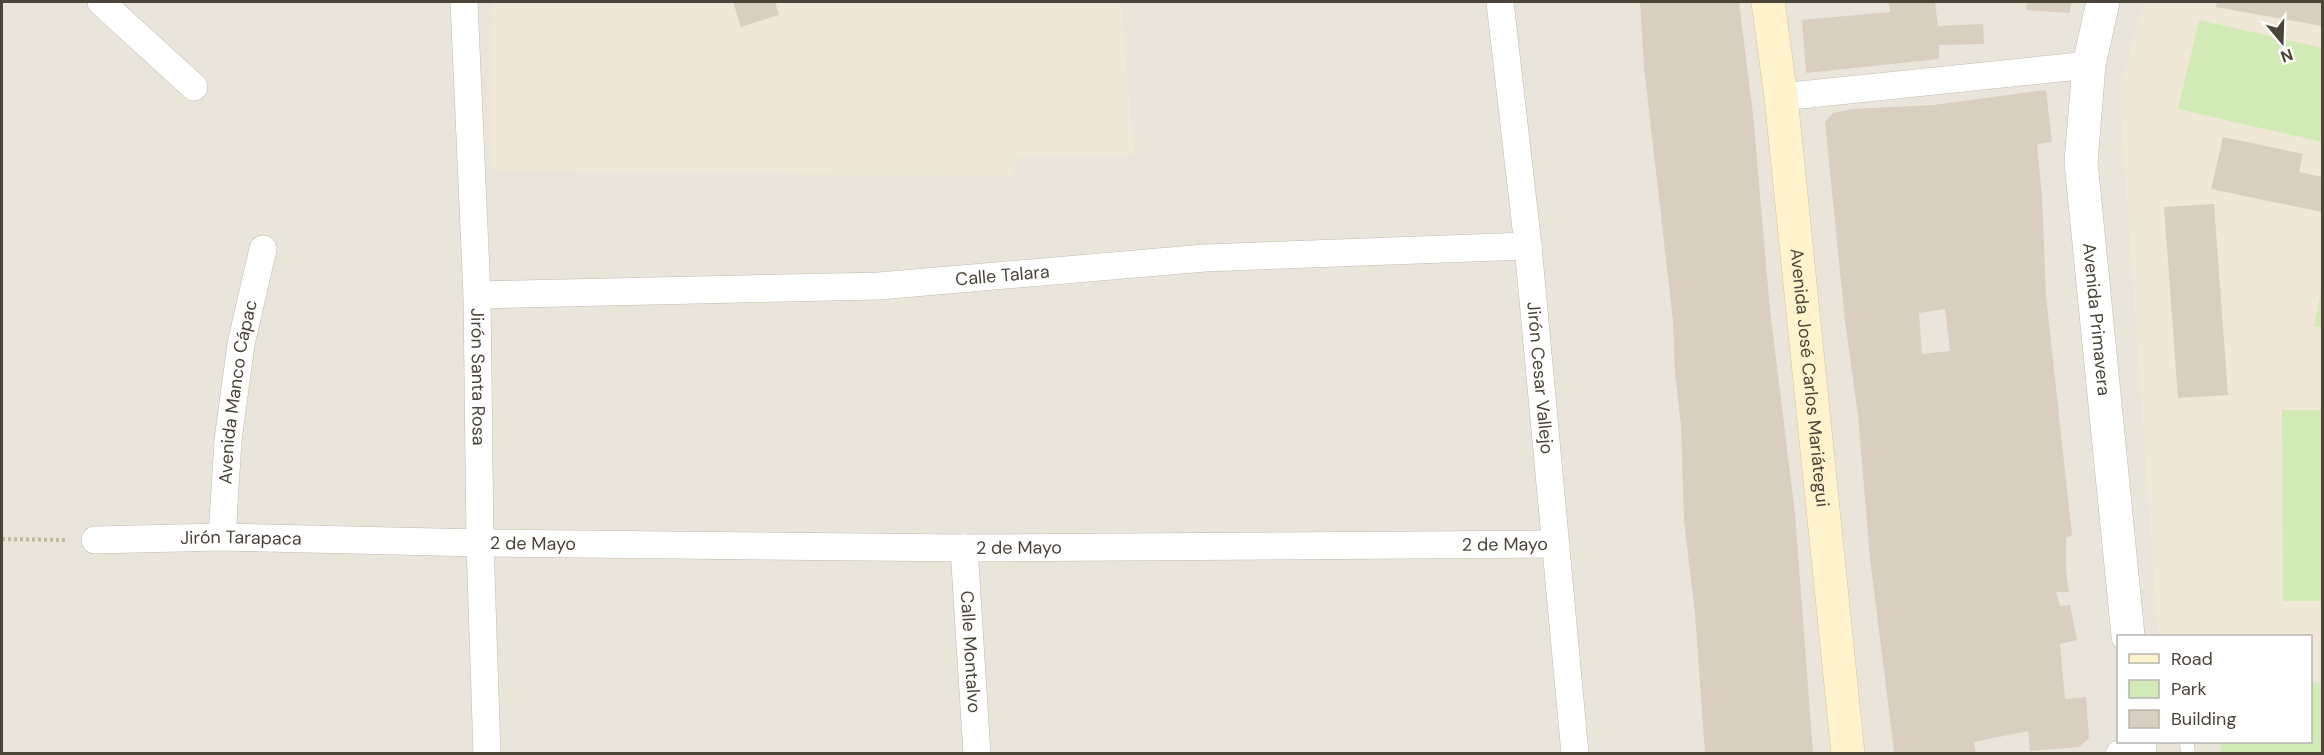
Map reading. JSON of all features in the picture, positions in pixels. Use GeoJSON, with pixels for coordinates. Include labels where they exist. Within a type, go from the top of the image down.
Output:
{"type":"FeatureCollection","features":[{"type":"Feature","properties":{"kind":"main road","name":"Avenida José Carlos Mariátegui"},"geometry":{"type":"LineString","coordinates":[[1771,2],[1848,753]]}},
{"type":"Feature","properties":{"kind":"street"},"geometry":{"type":"LineString","coordinates":[[100,2],[194,87]]}},
{"type":"Feature","properties":{"kind":"street","name":"Jirón Santa Rosa"},"geometry":{"type":"LineString","coordinates":[[464,2],[477,295],[480,543],[487,753]]}},
{"type":"Feature","properties":{"kind":"street","name":"Jirón Cesar Vallejo"},"geometry":{"type":"LineString","coordinates":[[1500,2],[1528,246],[1575,753]]}},
{"type":"Feature","properties":{"kind":"street","name":"Avenida Primavera"},"geometry":{"type":"LineString","coordinates":[[2103,2],[2089,65],[2081,162],[2128,635]]}},
{"type":"Feature","properties":{"kind":"street"},"geometry":{"type":"LineString","coordinates":[[1781,97],[2089,65]]}},
{"type":"Feature","properties":{"kind":"street","name":"Calle Talara"},"geometry":{"type":"LineString","coordinates":[[477,295],[879,286],[1205,258],[1528,246]]}},
{"type":"Feature","properties":{"kind":"street","name":"Avenida Manco Cápac"},"geometry":{"type":"LineString","coordinates":[[222,537],[228,440],[241,344],[263,249]]}},
{"type":"Feature","properties":{"kind":"street","name":"Jirón Tarapaca"},"geometry":{"type":"LineString","coordinates":[[95,540],[222,537],[480,543]]}},
{"type":"Feature","properties":{"kind":"street","name":"2 de Mayo"},"geometry":{"type":"LineString","coordinates":[[480,543],[964,548],[1556,544]]}},
{"type":"Feature","properties":{"kind":"street","name":"Calle Montalvo"},"geometry":{"type":"LineString","coordinates":[[964,548],[977,753]]}},
{"type":"Feature","properties":{"kind":"path"},"geometry":{"type":"LineString","coordinates":[[2,539],[95,540]]}},
{"type":"Feature","properties":{"kind":"shaded area"},"geometry":{"type":"Polygon","coordinates":[[[2,2],[2322,2],[2322,753],[2,753],[2,2]]]}},
{"type":"Feature","properties":{"kind":"shaded area"},"geometry":{"type":"Polygon","coordinates":[[[493,2],[1121,2],[1134,155],[1017,158],[1012,177],[491,170],[493,2]]]}},
{"type":"Feature","properties":{"kind":"shaded area"},"geometry":{"type":"Polygon","coordinates":[[[2144,2],[2322,2],[2322,680],[2312,680],[2312,635],[2158,635],[2119,90],[2144,2]]]}},
{"type":"Feature","properties":{"kind":"green space"},"geometry":{"type":"Polygon","coordinates":[[[2199,20],[2322,48],[2322,142],[2178,109],[2199,20]]]}},
{"type":"Feature","properties":{"kind":"green space"},"geometry":{"type":"Polygon","coordinates":[[[2322,286],[2322,328],[2314,326],[2322,286]]]}},
{"type":"Feature","properties":{"kind":"green space"},"geometry":{"type":"Polygon","coordinates":[[[2282,410],[2322,410],[2322,601],[2283,601],[2282,410]]]}},
{"type":"Feature","properties":{"kind":"green space"},"geometry":{"type":"Polygon","coordinates":[[[2312,683],[2322,683],[2322,753],[2221,753],[2220,743],[2312,743],[2312,683]]]}},
{"type":"Feature","properties":{"kind":"building"},"geometry":{"type":"Polygon","coordinates":[[[733,2],[775,2],[779,15],[741,27],[733,2]]]}},
{"type":"Feature","properties":{"kind":"building"},"geometry":{"type":"Polygon","coordinates":[[[1640,2],[1739,2],[1753,114],[1770,310],[1795,513],[1813,753],[1705,753],[1695,614],[1684,520],[1681,425],[1675,374],[1673,321],[1644,67],[1640,2]]]}},
{"type":"Feature","properties":{"kind":"building"},"geometry":{"type":"Polygon","coordinates":[[[1889,2],[1935,2],[1938,26],[1983,24],[1984,44],[1939,45],[1939,59],[1806,73],[1802,20],[1890,12],[1889,2]]]}},
{"type":"Feature","properties":{"kind":"building"},"geometry":{"type":"Polygon","coordinates":[[[2027,2],[2071,2],[2070,13],[2026,10],[2027,2]]]}},
{"type":"Feature","properties":{"kind":"building"},"geometry":{"type":"Polygon","coordinates":[[[2217,2],[2322,2],[2322,26],[2216,7],[2217,2]]]}},
{"type":"Feature","properties":{"kind":"building"},"geometry":{"type":"Polygon","coordinates":[[[2046,90],[2052,142],[2037,144],[2042,197],[2046,296],[2072,535],[2066,538],[2069,592],[2056,592],[2060,606],[2070,605],[2077,640],[2060,644],[2065,699],[2086,697],[2089,738],[2079,747],[2030,751],[2028,731],[1974,742],[1976,753],[1894,752],[1870,559],[1858,415],[1845,321],[1825,122],[1833,113],[1852,109],[1933,105],[2046,90]],[[1945,309],[1919,313],[1922,354],[1950,351],[1945,309]]]}},
{"type":"Feature","properties":{"kind":"building"},"geometry":{"type":"Polygon","coordinates":[[[2223,137],[2303,154],[2299,172],[2322,177],[2322,212],[2211,189],[2223,137]]]}},
{"type":"Feature","properties":{"kind":"building"},"geometry":{"type":"Polygon","coordinates":[[[2214,204],[2228,395],[2178,398],[2164,207],[2214,204]]]}}]}
